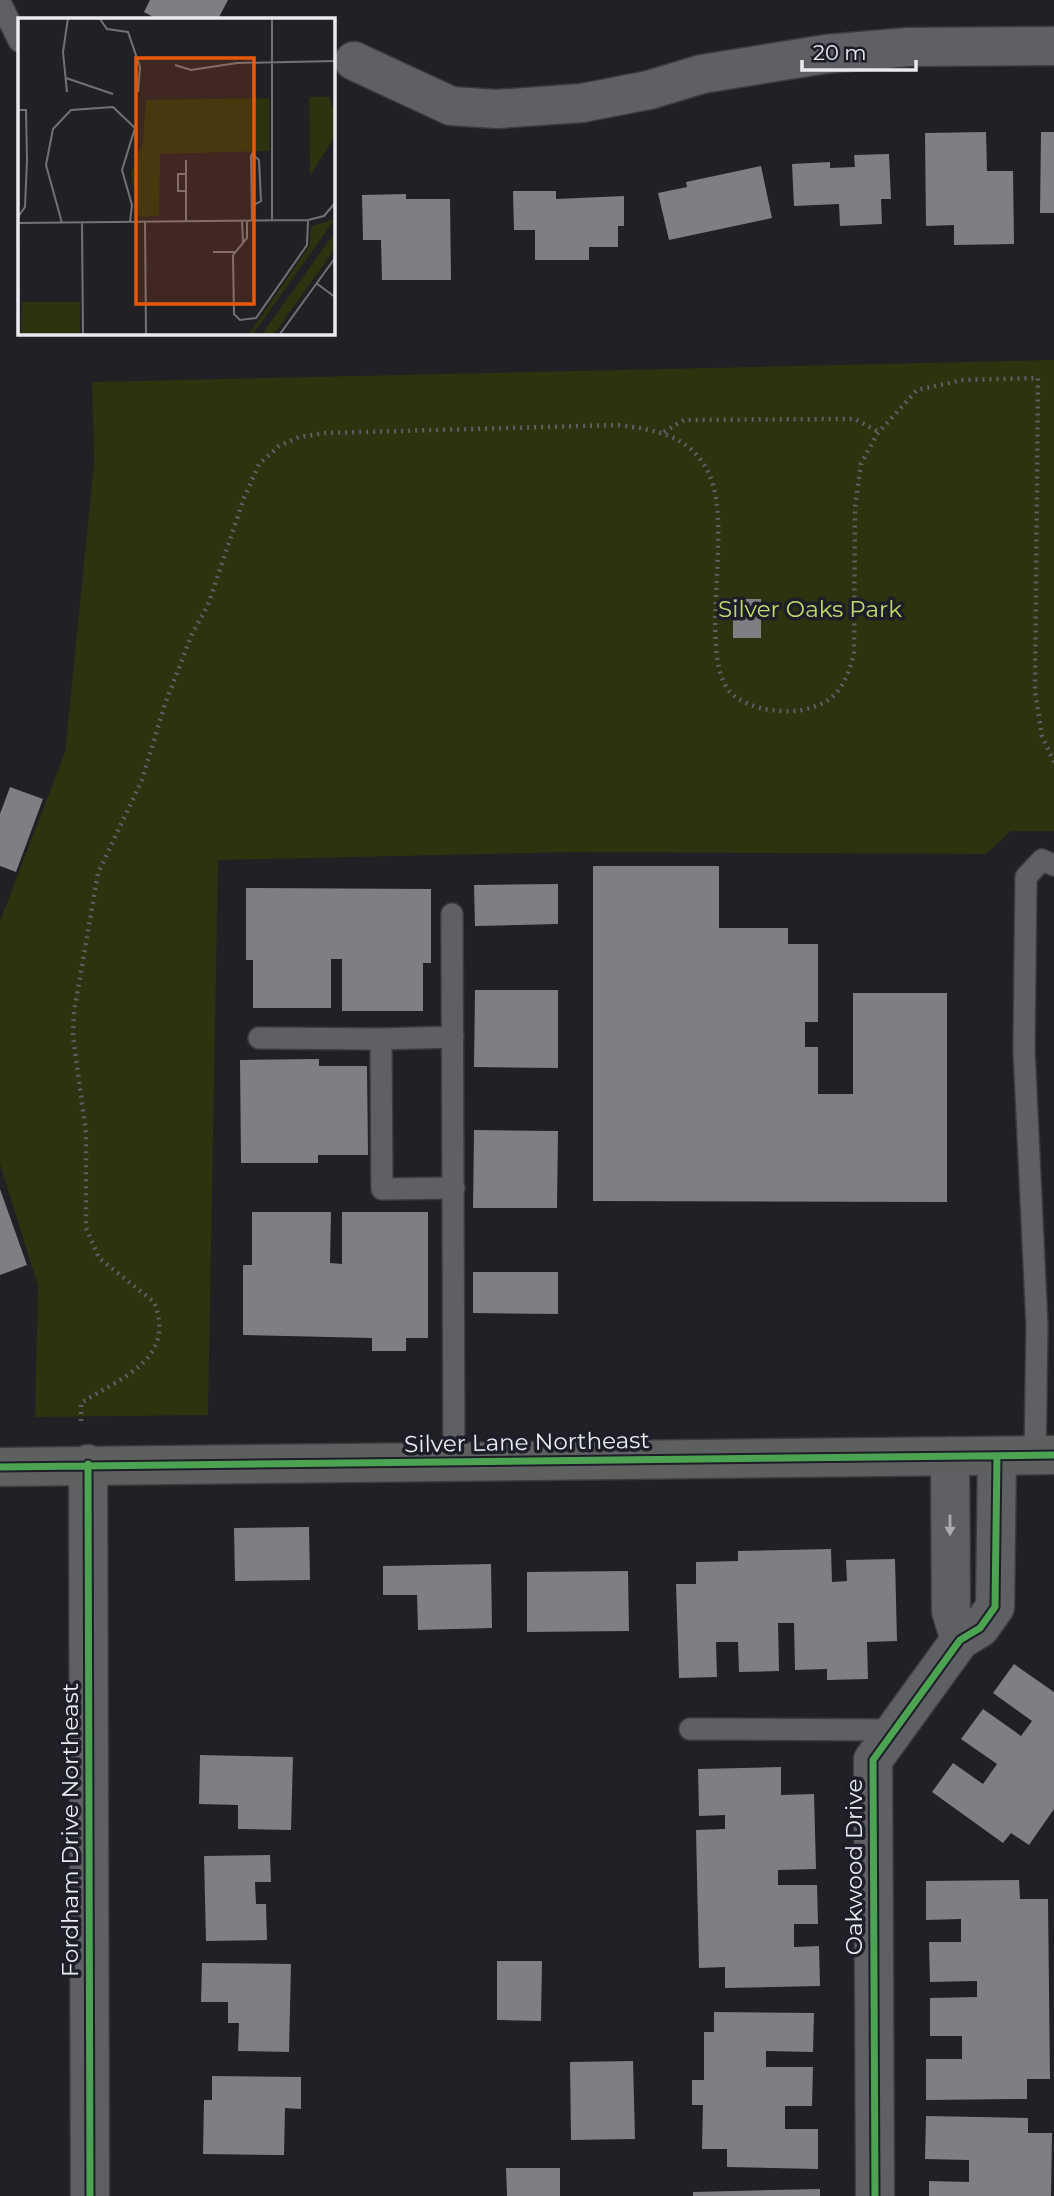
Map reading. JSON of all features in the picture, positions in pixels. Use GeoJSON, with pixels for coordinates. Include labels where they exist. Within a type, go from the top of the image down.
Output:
{"type":"FeatureCollection","features":[{"type":"Feature","properties":{"kind":"street"},"geometry":{"type":"LineString","coordinates":[[354,61],[451,106],[496,109],[582,103],[649,90],[702,74],[826,54],[908,47],[1054,46]]}},
{"type":"Feature","properties":{"kind":"street"},"geometry":{"type":"LineString","coordinates":[[950,1456],[951,1611],[960,1640]]}},
{"type":"Feature","properties":{"kind":"street","name":"Oakwood Drive"},"geometry":{"type":"LineString","coordinates":[[875,2196],[873,1760],[960,1640],[980,1628],[995,1607],[997,1456]]}},
{"type":"Feature","properties":{"kind":"street","name":"Silver Lane Northeast"},"geometry":{"type":"LineString","coordinates":[[0,1466],[1045,1456]]}},
{"type":"Feature","properties":{"kind":"street","name":"Fordham Drive Northeast"},"geometry":{"type":"LineString","coordinates":[[88,1464],[90,2196]]}},
{"type":"Feature","properties":{"kind":"lane"},"geometry":{"type":"LineString","coordinates":[[0,2],[18,39]]}},
{"type":"Feature","properties":{"kind":"lane"},"geometry":{"type":"LineString","coordinates":[[1045,1456],[1045,1324],[1024,1050],[1026,877],[1042,860],[1054,865]]}},
{"type":"Feature","properties":{"kind":"lane"},"geometry":{"type":"LineString","coordinates":[[452,914],[454,1463]]}},
{"type":"Feature","properties":{"kind":"lane"},"geometry":{"type":"LineString","coordinates":[[259,1038],[453,1037]]}},
{"type":"Feature","properties":{"kind":"lane"},"geometry":{"type":"LineString","coordinates":[[381,1039],[382,1189],[454,1188]]}},
{"type":"Feature","properties":{"kind":"lane"},"geometry":{"type":"LineString","coordinates":[[690,1729],[897,1730]]}},
{"type":"Feature","properties":{"kind":"path"},"geometry":{"type":"LineString","coordinates":[[81,1420],[81,1403],[148,1360],[156,1349],[159,1335],[154,1302],[99,1258],[86,1228],[86,1133],[74,1024],[98,873],[142,780],[165,704],[192,634],[208,605],[244,498],[259,464],[279,446],[299,437],[326,433],[618,425],[664,432],[691,447],[711,476],[718,513],[717,659],[730,692],[755,707],[785,713],[811,709],[833,699],[849,674],[854,653],[855,507],[861,464],[879,432],[917,390],[963,380],[1038,379],[1035,691],[1042,736],[1054,762]]}},
{"type":"Feature","properties":{"kind":"path"},"geometry":{"type":"LineString","coordinates":[[664,432],[684,420],[855,419],[879,432]]}},
{"type":"Feature","properties":{"kind":"green space","name":"Silver Oaks Park"},"geometry":{"type":"Polygon","coordinates":[[[1054,360],[1054,831],[1011,831],[986,854],[573,852],[218,860],[208,1415],[35,1417],[38,1286],[0,1164],[0,921],[65,752],[94,463],[92,382],[1054,360]]]}},
{"type":"Feature","properties":{"kind":"building"},"geometry":{"type":"Polygon","coordinates":[[[150,0],[228,0],[219,18],[155,18],[144,12],[150,0]]]}},
{"type":"Feature","properties":{"kind":"building"},"geometry":{"type":"Polygon","coordinates":[[[986,132],[987,171],[1013,171],[1014,244],[954,245],[954,225],[926,226],[925,133],[986,132]]]}},
{"type":"Feature","properties":{"kind":"building"},"geometry":{"type":"Polygon","coordinates":[[[1041,132],[1054,132],[1054,213],[1040,213],[1041,132]]]}},
{"type":"Feature","properties":{"kind":"building"},"geometry":{"type":"Polygon","coordinates":[[[889,154],[891,199],[881,199],[882,224],[840,226],[839,204],[794,206],[792,164],[830,162],[830,168],[855,167],[854,155],[889,154]]]}},
{"type":"Feature","properties":{"kind":"building"},"geometry":{"type":"Polygon","coordinates":[[[761,166],[772,218],[669,240],[658,193],[687,187],[686,182],[761,166]]]}},
{"type":"Feature","properties":{"kind":"building"},"geometry":{"type":"Polygon","coordinates":[[[513,191],[556,191],[556,199],[624,196],[624,226],[618,226],[618,247],[589,247],[589,260],[535,260],[535,230],[514,230],[513,191]]]}},
{"type":"Feature","properties":{"kind":"building"},"geometry":{"type":"Polygon","coordinates":[[[406,194],[406,199],[450,199],[451,280],[382,280],[381,240],[363,240],[362,195],[406,194]]]}},
{"type":"Feature","properties":{"kind":"building"},"geometry":{"type":"Polygon","coordinates":[[[733,599],[761,599],[761,638],[733,638],[733,599]]]}},
{"type":"Feature","properties":{"kind":"building"},"geometry":{"type":"Polygon","coordinates":[[[10,787],[43,799],[16,872],[0,866],[0,814],[10,787]]]}},
{"type":"Feature","properties":{"kind":"building"},"geometry":{"type":"Polygon","coordinates":[[[593,866],[719,866],[719,928],[788,928],[788,944],[818,944],[818,1022],[805,1022],[805,1047],[818,1047],[818,1094],[853,1094],[853,993],[947,993],[947,1202],[593,1201],[593,866]]]}},
{"type":"Feature","properties":{"kind":"building"},"geometry":{"type":"Polygon","coordinates":[[[558,884],[558,924],[475,926],[474,885],[558,884]]]}},
{"type":"Feature","properties":{"kind":"building"},"geometry":{"type":"Polygon","coordinates":[[[246,888],[431,889],[431,963],[423,963],[423,1011],[342,1011],[342,959],[331,959],[331,1008],[253,1008],[253,960],[246,960],[246,888]]]}},
{"type":"Feature","properties":{"kind":"building"},"geometry":{"type":"Polygon","coordinates":[[[475,990],[558,990],[558,1068],[474,1067],[475,990]]]}},
{"type":"Feature","properties":{"kind":"building"},"geometry":{"type":"Polygon","coordinates":[[[319,1059],[319,1066],[367,1066],[368,1155],[318,1155],[318,1163],[241,1163],[240,1060],[319,1059]]]}},
{"type":"Feature","properties":{"kind":"building"},"geometry":{"type":"Polygon","coordinates":[[[474,1130],[558,1131],[557,1208],[473,1208],[474,1130]]]}},
{"type":"Feature","properties":{"kind":"building"},"geometry":{"type":"Polygon","coordinates":[[[0,1189],[27,1265],[0,1275],[0,1189]]]}},
{"type":"Feature","properties":{"kind":"building"},"geometry":{"type":"Polygon","coordinates":[[[252,1212],[331,1212],[330,1263],[342,1264],[342,1212],[428,1212],[428,1338],[406,1338],[406,1351],[372,1351],[372,1338],[243,1335],[243,1265],[252,1265],[252,1212]]]}},
{"type":"Feature","properties":{"kind":"building"},"geometry":{"type":"Polygon","coordinates":[[[473,1272],[558,1272],[558,1314],[473,1313],[473,1272]]]}},
{"type":"Feature","properties":{"kind":"building"},"geometry":{"type":"Polygon","coordinates":[[[309,1527],[310,1580],[235,1581],[234,1528],[309,1527]]]}},
{"type":"Feature","properties":{"kind":"building"},"geometry":{"type":"Polygon","coordinates":[[[831,1549],[832,1582],[847,1581],[846,1560],[895,1559],[897,1641],[867,1642],[868,1679],[827,1680],[827,1669],[795,1670],[794,1623],[778,1623],[779,1671],[739,1672],[738,1642],[716,1642],[717,1677],[679,1678],[676,1584],[696,1584],[696,1562],[738,1561],[738,1551],[831,1549]]]}},
{"type":"Feature","properties":{"kind":"building"},"geometry":{"type":"Polygon","coordinates":[[[491,1564],[492,1628],[418,1630],[417,1595],[383,1595],[383,1566],[491,1564]]]}},
{"type":"Feature","properties":{"kind":"building"},"geometry":{"type":"Polygon","coordinates":[[[628,1571],[629,1631],[527,1632],[527,1572],[628,1571]]]}},
{"type":"Feature","properties":{"kind":"building"},"geometry":{"type":"Polygon","coordinates":[[[1014,1664],[1054,1692],[1054,1809],[1029,1845],[1011,1833],[1003,1843],[932,1792],[953,1763],[983,1784],[997,1764],[961,1739],[983,1709],[1021,1736],[1032,1721],[993,1693],[1014,1664]]]}},
{"type":"Feature","properties":{"kind":"building"},"geometry":{"type":"Polygon","coordinates":[[[200,1755],[293,1757],[291,1830],[238,1829],[238,1805],[199,1804],[200,1755]]]}},
{"type":"Feature","properties":{"kind":"building"},"geometry":{"type":"Polygon","coordinates":[[[781,1767],[781,1795],[814,1794],[816,1869],[778,1870],[778,1885],[817,1885],[818,1924],[794,1924],[794,1947],[819,1946],[820,1986],[725,1988],[725,1967],[699,1968],[696,1830],[725,1829],[725,1815],[699,1816],[698,1769],[781,1767]]]}},
{"type":"Feature","properties":{"kind":"building"},"geometry":{"type":"Polygon","coordinates":[[[270,1855],[271,1882],[255,1882],[256,1904],[266,1904],[267,1940],[206,1941],[204,1856],[270,1855]]]}},
{"type":"Feature","properties":{"kind":"building"},"geometry":{"type":"Polygon","coordinates":[[[1019,1880],[1020,1899],[1048,1899],[1050,2079],[1027,2079],[1027,2099],[926,2100],[926,2059],[962,2059],[962,2036],[930,2036],[930,1998],[977,1997],[977,1981],[930,1982],[929,1942],[961,1942],[961,1919],[926,1920],[926,1881],[1019,1880]]]}},
{"type":"Feature","properties":{"kind":"building"},"geometry":{"type":"Polygon","coordinates":[[[497,1961],[542,1961],[541,2021],[497,2020],[497,1961]]]}},
{"type":"Feature","properties":{"kind":"building"},"geometry":{"type":"Polygon","coordinates":[[[202,1963],[291,1964],[289,2052],[238,2051],[239,2023],[228,2023],[228,2002],[201,2002],[202,1963]]]}},
{"type":"Feature","properties":{"kind":"building"},"geometry":{"type":"Polygon","coordinates":[[[714,2012],[814,2013],[813,2052],[766,2051],[766,2067],[813,2067],[812,2106],[785,2106],[785,2129],[818,2129],[818,2169],[727,2167],[727,2149],[702,2149],[703,2105],[692,2105],[692,2080],[704,2080],[704,2032],[714,2032],[714,2012]]]}},
{"type":"Feature","properties":{"kind":"building"},"geometry":{"type":"Polygon","coordinates":[[[633,2061],[635,2139],[571,2140],[570,2062],[633,2061]]]}},
{"type":"Feature","properties":{"kind":"building"},"geometry":{"type":"Polygon","coordinates":[[[212,2076],[301,2077],[301,2109],[285,2108],[284,2155],[203,2154],[204,2100],[212,2100],[212,2076]]]}},
{"type":"Feature","properties":{"kind":"building"},"geometry":{"type":"Polygon","coordinates":[[[926,2116],[1028,2118],[1028,2133],[1052,2133],[1051,2196],[929,2196],[929,2181],[969,2182],[969,2160],[925,2159],[926,2116]]]}},
{"type":"Feature","properties":{"kind":"building"},"geometry":{"type":"Polygon","coordinates":[[[506,2168],[560,2168],[560,2196],[507,2196],[506,2168]]]}},
{"type":"Feature","properties":{"kind":"building"},"geometry":{"type":"Polygon","coordinates":[[[820,2189],[820,2196],[693,2196],[693,2192],[820,2189]]]}},
{"type":"Feature","properties":{"kind":"cycle path"},"geometry":{"type":"LineString","coordinates":[[0,1467],[1054,1455]]}},
{"type":"Feature","properties":{"kind":"cycle path"},"geometry":{"type":"LineString","coordinates":[[875,2196],[873,1760],[960,1640],[980,1628],[995,1607],[997,1456]]}},
{"type":"Feature","properties":{"kind":"cycle path"},"geometry":{"type":"LineString","coordinates":[[88,1464],[90,2196]]}}]}
